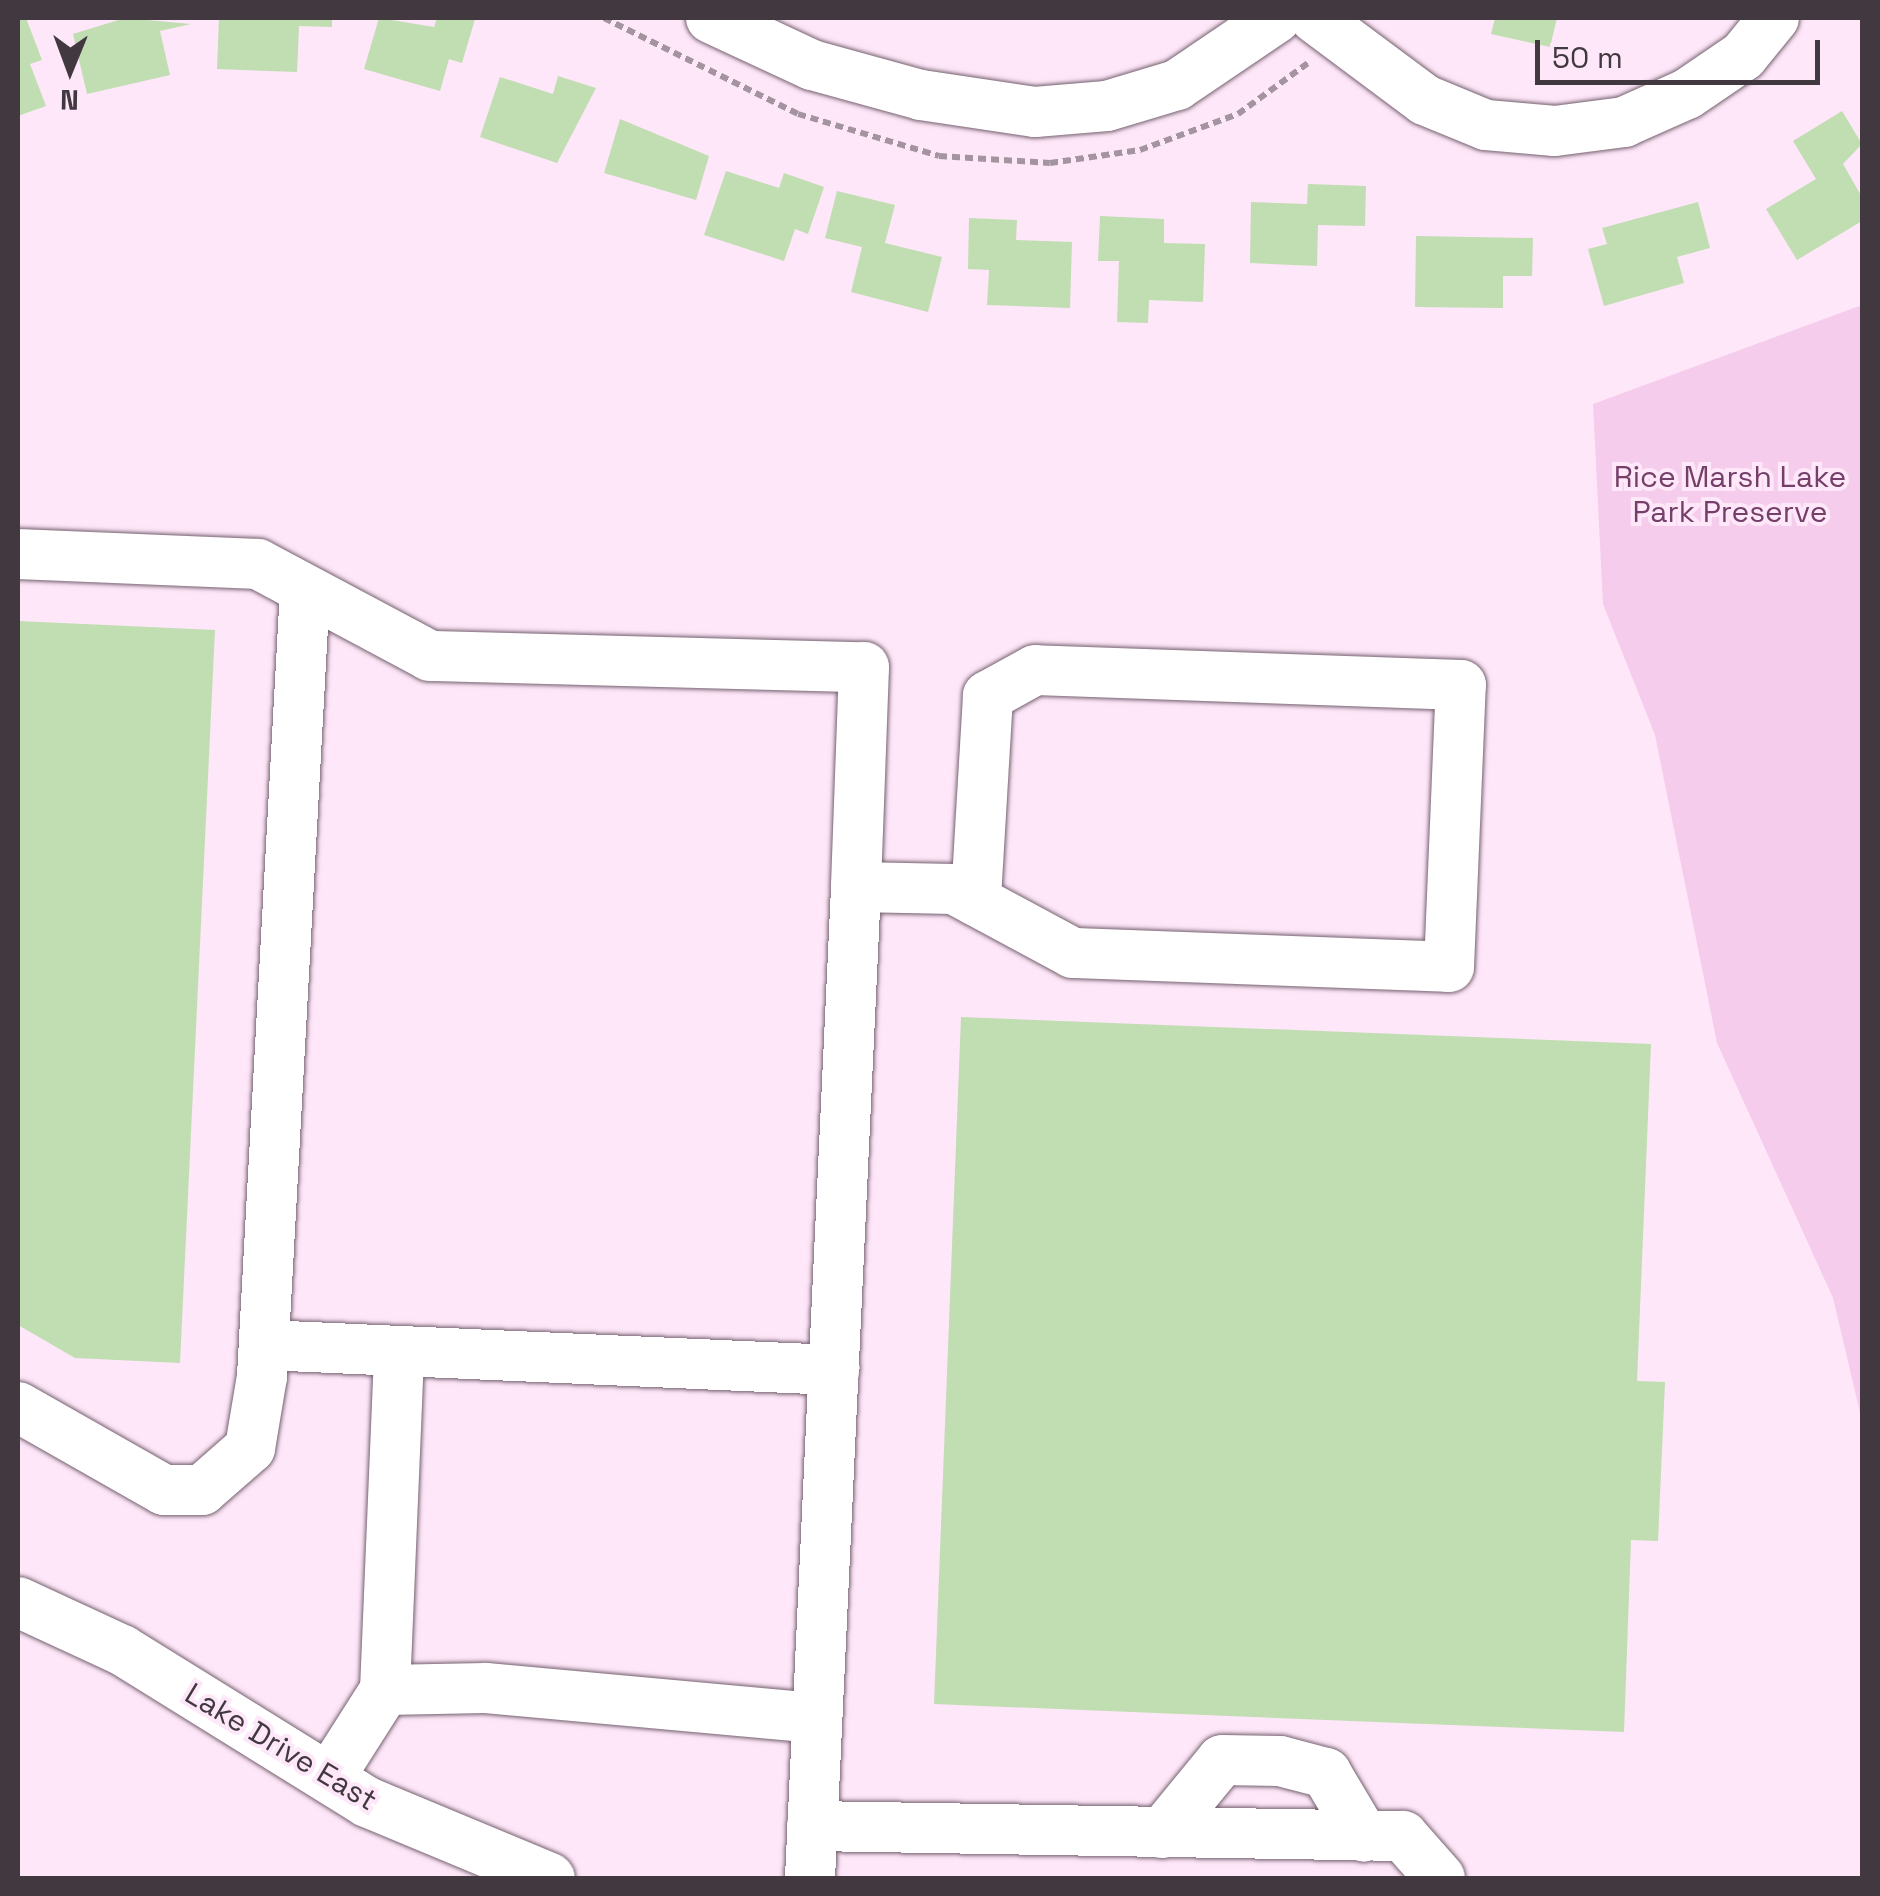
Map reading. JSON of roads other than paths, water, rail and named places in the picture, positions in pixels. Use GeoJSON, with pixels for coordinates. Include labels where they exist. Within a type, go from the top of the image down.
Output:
{"type":"FeatureCollection","features":[{"type":"Feature","properties":{"kind":"street"},"geometry":{"type":"LineString","coordinates":[[710,18],[812,65],[921,96],[1035,112],[1107,106],[1208,68],[1276,18]]}},
{"type":"Feature","properties":{"kind":"street"},"geometry":{"type":"LineString","coordinates":[[1315,18],[1425,100],[1486,125],[1555,131],[1624,122],[1687,94],[1743,56],[1774,18]]}},
{"type":"Feature","properties":{"kind":"street"},"geometry":{"type":"LineString","coordinates":[[18,554],[258,564],[430,656],[864,667],[810,1878]]}},
{"type":"Feature","properties":{"kind":"street"},"geometry":{"type":"LineString","coordinates":[[18,1408],[164,1490],[202,1490],[250,1448],[264,1344],[304,590]]}},
{"type":"Feature","properties":{"kind":"street"},"geometry":{"type":"LineString","coordinates":[[856,887],[954,889],[976,901],[1073,953],[1449,967],[1462,685],[1035,670],[988,696],[976,901]]}},
{"type":"Feature","properties":{"kind":"street"},"geometry":{"type":"LineString","coordinates":[[264,1344],[834,1370]]}},
{"type":"Feature","properties":{"kind":"street"},"geometry":{"type":"LineString","coordinates":[[329,1778],[385,1690],[399,1351]]}},
{"type":"Feature","properties":{"kind":"street","name":"Lake Drive East"},"geometry":{"type":"LineString","coordinates":[[18,1602],[122,1650],[329,1778],[550,1878]]}},
{"type":"Feature","properties":{"kind":"street"},"geometry":{"type":"LineString","coordinates":[[385,1690],[486,1688],[817,1718]]}},
{"type":"Feature","properties":{"kind":"street"},"geometry":{"type":"LineString","coordinates":[[1162,1833],[1222,1760],[1280,1760],[1326,1773],[1364,1837]]}},
{"type":"Feature","properties":{"kind":"street"},"geometry":{"type":"LineString","coordinates":[[812,1826],[1402,1836],[1440,1878]]}},
{"type":"Feature","properties":{"kind":"park label","name":"Rice Marsh Lake Park Preserve"},"geometry":{"type":"Point","coordinates":[1730,494]}}]}
